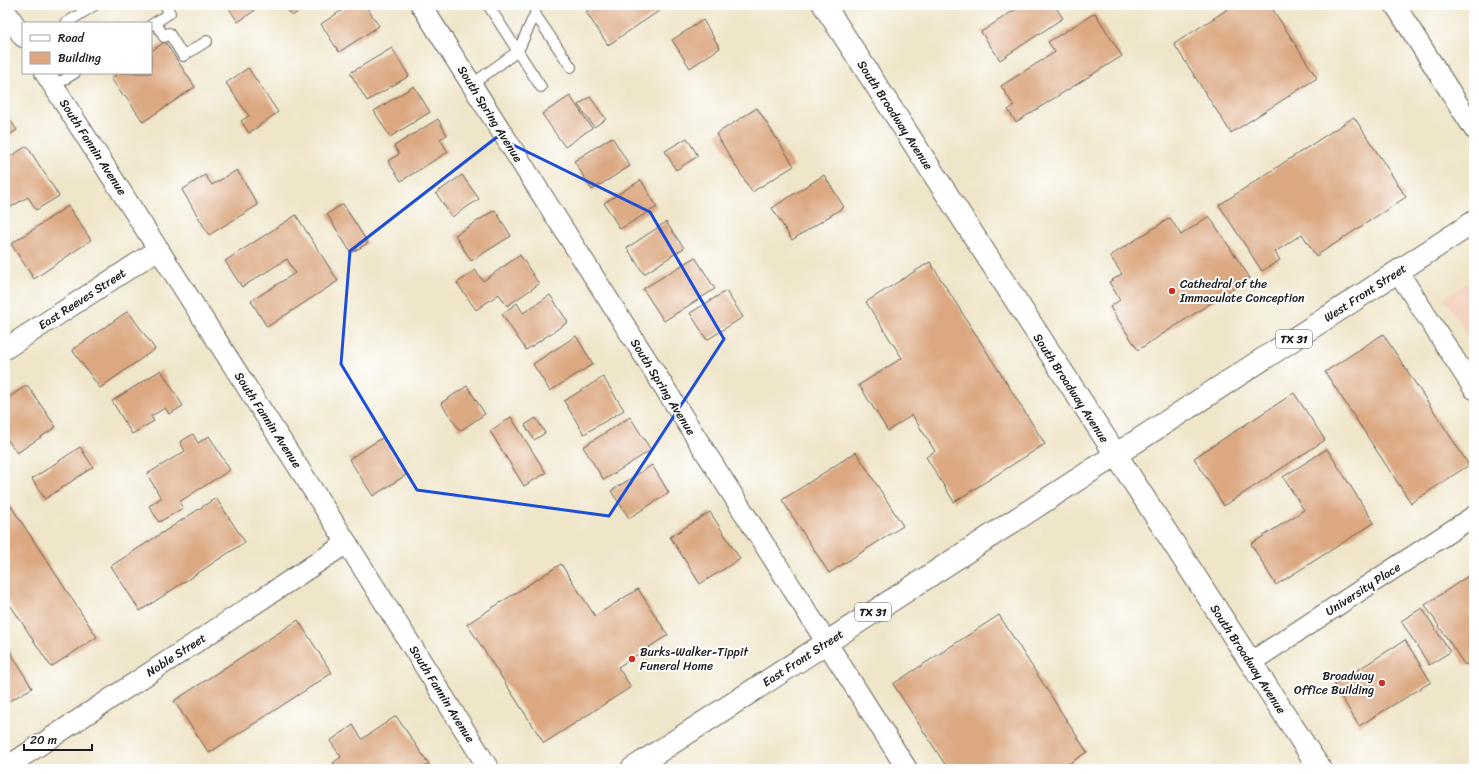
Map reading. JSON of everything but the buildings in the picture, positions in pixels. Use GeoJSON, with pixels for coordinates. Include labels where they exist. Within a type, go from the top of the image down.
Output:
{"type":"FeatureCollection","features":[{"type":"Feature","properties":{"kind":"main road","name":"South Broadway Avenue"},"geometry":{"type":"LineString","coordinates":[[824,5],[1115,456],[1320,769]]}},
{"type":"Feature","properties":{"kind":"main road","name":"West Front Street"},"geometry":{"type":"LineString","coordinates":[[1115,456],[1474,222]]}},
{"type":"Feature","properties":{"kind":"main road","name":"East Front Street"},"geometry":{"type":"LineString","coordinates":[[632,769],[1115,456]]}},
{"type":"Feature","properties":{"kind":"street","name":"South Spring Avenue"},"geometry":{"type":"LineString","coordinates":[[421,5],[907,769]]}},
{"type":"Feature","properties":{"kind":"street"},"geometry":{"type":"LineString","coordinates":[[1395,5],[1474,129]]}},
{"type":"Feature","properties":{"kind":"street"},"geometry":{"type":"LineString","coordinates":[[5,10],[22,36]]}},
{"type":"Feature","properties":{"kind":"street","name":"South Fannin Avenue"},"geometry":{"type":"LineString","coordinates":[[49,80],[160,249],[489,769]]}},
{"type":"Feature","properties":{"kind":"street","name":"East Reeves Street"},"geometry":{"type":"LineString","coordinates":[[5,349],[160,249]]}},
{"type":"Feature","properties":{"kind":"street"},"geometry":{"type":"LineString","coordinates":[[1398,272],[1474,389]]}},
{"type":"Feature","properties":{"kind":"street","name":"University Place"},"geometry":{"type":"LineString","coordinates":[[1251,662],[1474,516]]}},
{"type":"Feature","properties":{"kind":"street","name":"Noble Street"},"geometry":{"type":"LineString","coordinates":[[5,768],[347,543]]}},
{"type":"Feature","properties":{"kind":"lane"},"geometry":{"type":"LineString","coordinates":[[68,22],[95,5]]}},
{"type":"Feature","properties":{"kind":"lane"},"geometry":{"type":"LineString","coordinates":[[165,5],[170,13],[153,24],[164,37],[169,33],[183,56],[207,40]]}},
{"type":"Feature","properties":{"kind":"lane"},"geometry":{"type":"LineString","coordinates":[[488,5],[541,87]]}},
{"type":"Feature","properties":{"kind":"lane"},"geometry":{"type":"LineString","coordinates":[[472,85],[518,51],[535,10]]}},
{"type":"Feature","properties":{"kind":"lane"},"geometry":{"type":"LineString","coordinates":[[535,10],[571,67]]}},
{"type":"Feature","properties":{"kind":"lane"},"geometry":{"type":"LineString","coordinates":[[49,80],[70,74]]}},
{"type":"Feature","properties":{"kind":"highlighted area"},"geometry":{"type":"Polygon","coordinates":[[[497,137],[650,212],[724,339],[609,516],[417,490],[341,364],[350,251],[497,137]]]}},
{"type":"Feature","properties":{"kind":"shaded area"},"geometry":{"type":"Polygon","coordinates":[[[1474,279],[1474,345],[1444,298],[1474,279]]]}},
{"type":"Feature","properties":{"kind":"place","name":"Cathedral of the Immaculate Conception"},"geometry":{"type":"Point","coordinates":[1172,291]}},
{"type":"Feature","properties":{"kind":"place","name":"Burks-Walker-Tippit Funeral Home"},"geometry":{"type":"Point","coordinates":[632,659]}},
{"type":"Feature","properties":{"kind":"place","name":"Broadway Office Building"},"geometry":{"type":"Point","coordinates":[1382,683]}}]}
